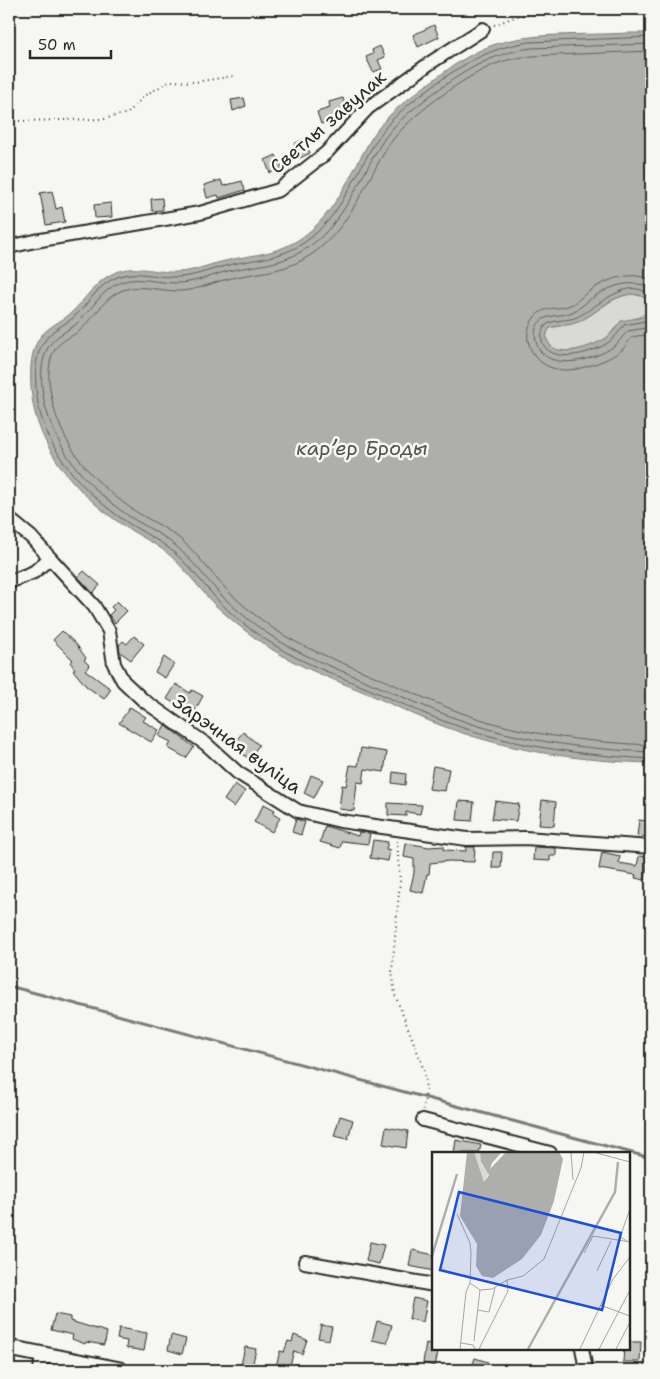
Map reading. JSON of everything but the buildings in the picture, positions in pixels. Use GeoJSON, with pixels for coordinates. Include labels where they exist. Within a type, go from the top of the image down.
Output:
{"type":"FeatureCollection","features":[{"type":"Feature","properties":{"kind":"main road"},"geometry":{"type":"LineString","coordinates":[[9,1348],[120,1370]]}},
{"type":"Feature","properties":{"kind":"street","name":"Светлы завулак"},"geometry":{"type":"LineString","coordinates":[[9,247],[200,212],[279,190],[326,153],[368,108],[430,63],[483,30]]}},
{"type":"Feature","properties":{"kind":"street","name":"Зарэчная вуліца"},"geometry":{"type":"LineString","coordinates":[[9,519],[31,537],[94,606],[109,632],[114,664],[122,681],[143,700],[206,744],[238,773],[298,811],[340,821],[466,839],[524,838],[651,847]]}},
{"type":"Feature","properties":{"kind":"street"},"geometry":{"type":"LineString","coordinates":[[9,582],[34,572],[50,558]]}},
{"type":"Feature","properties":{"kind":"street"},"geometry":{"type":"LineString","coordinates":[[423,1120],[546,1152]]}},
{"type":"Feature","properties":{"kind":"street"},"geometry":{"type":"LineString","coordinates":[[305,1262],[432,1285]]}},
{"type":"Feature","properties":{"kind":"street"},"geometry":{"type":"LineString","coordinates":[[582,1349],[586,1370]]}},
{"type":"Feature","properties":{"kind":"street"},"geometry":{"type":"LineString","coordinates":[[40,1370],[42,1354]]}},
{"type":"Feature","properties":{"kind":"path"},"geometry":{"type":"LineString","coordinates":[[483,30],[517,16],[604,9]]}},
{"type":"Feature","properties":{"kind":"path"},"geometry":{"type":"LineString","coordinates":[[19,121],[104,119],[128,113],[145,95],[171,81],[195,82],[234,76]]}},
{"type":"Feature","properties":{"kind":"path"},"geometry":{"type":"LineString","coordinates":[[396,830],[400,882],[392,971],[395,994],[422,1061],[426,1092],[423,1105]]}},
{"type":"Feature","properties":{"kind":"shaded area"},"geometry":{"type":"Polygon","coordinates":[[[630,294],[638,295],[647,300],[649,310],[639,317],[618,325],[605,339],[584,348],[566,351],[552,347],[548,342],[547,335],[550,328],[581,320],[611,301],[630,294]]]}},
{"type":"Feature","properties":{"kind":"water","name":"карʼер Броды"},"geometry":{"type":"Polygon","coordinates":[[[651,33],[651,763],[599,760],[548,754],[473,736],[429,721],[296,663],[273,650],[234,622],[213,603],[166,552],[109,515],[76,485],[50,450],[41,431],[34,410],[31,388],[33,354],[41,336],[71,313],[102,280],[116,272],[146,269],[183,272],[232,259],[262,254],[282,248],[301,238],[324,217],[333,205],[376,131],[389,116],[425,86],[456,64],[481,50],[506,41],[540,36],[651,33]],[[630,294],[614,299],[578,322],[550,328],[547,335],[548,342],[552,347],[559,350],[567,351],[584,348],[606,338],[621,321],[643,317],[649,310],[647,299],[630,294]]]}},
{"type":"Feature","properties":{"kind":"waterway"},"geometry":{"type":"LineString","coordinates":[[9,986],[629,1152]]}},
{"type":"Feature","properties":{"kind":"waterway"},"geometry":{"type":"LineString","coordinates":[[630,1152],[651,1158]]}}]}
